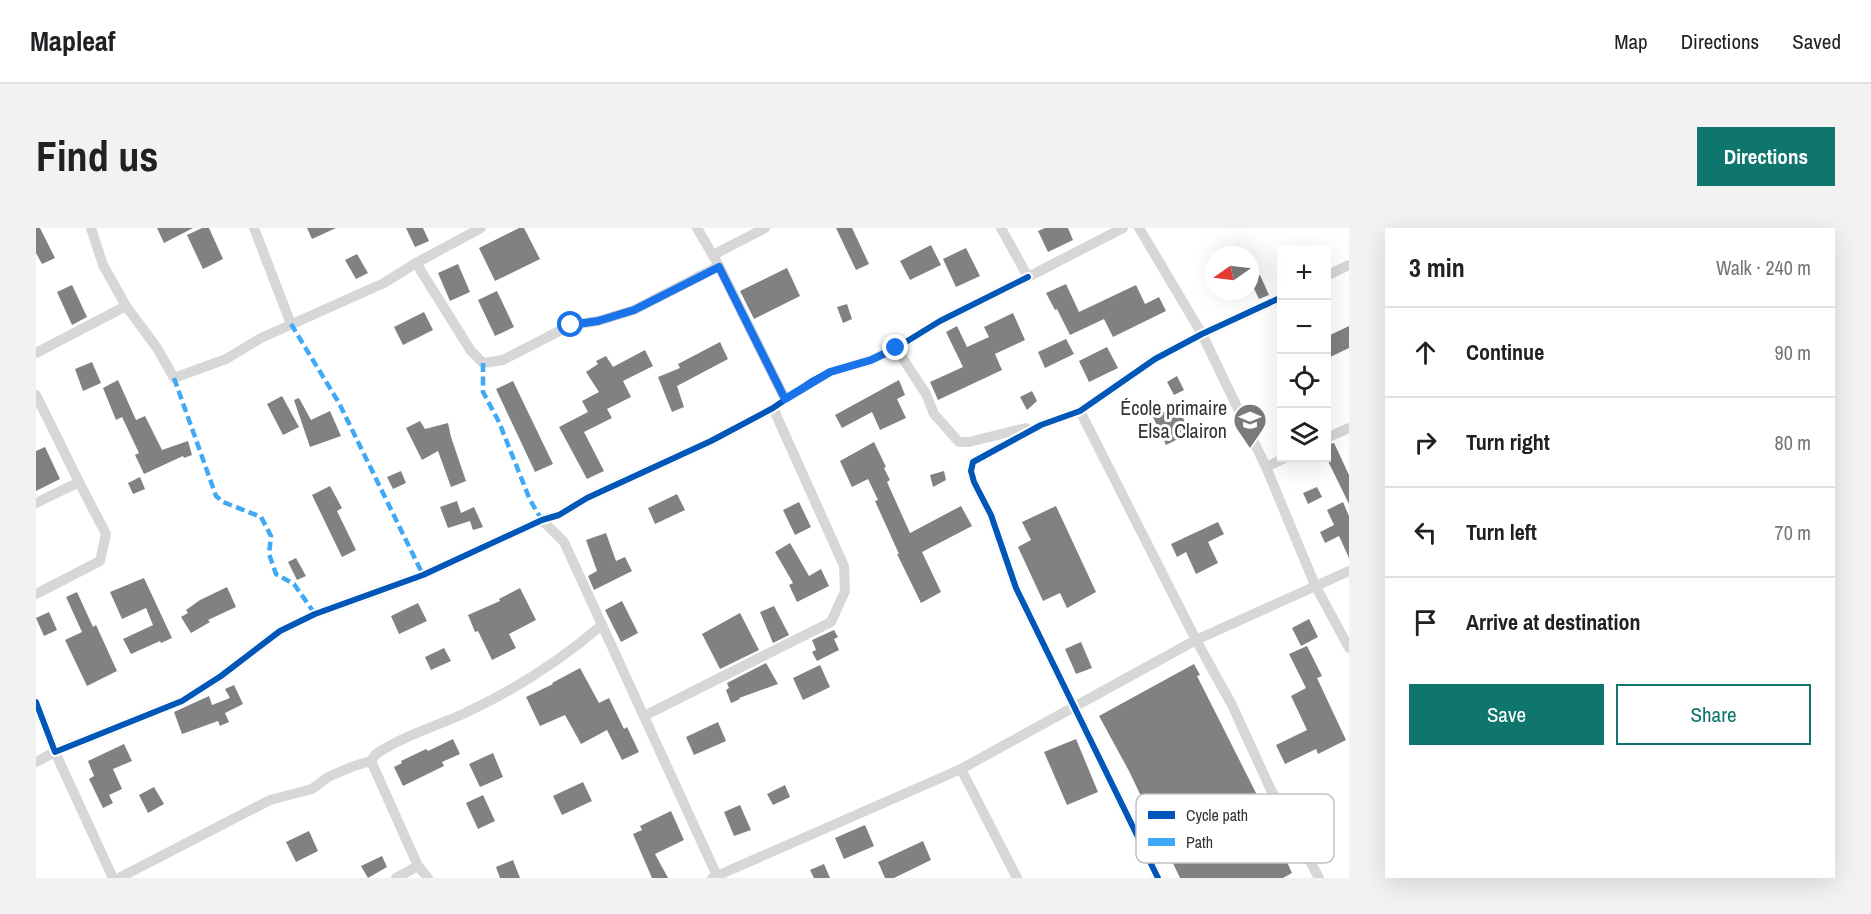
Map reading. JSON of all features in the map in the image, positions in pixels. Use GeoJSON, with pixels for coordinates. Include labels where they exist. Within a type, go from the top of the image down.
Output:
{"type":"FeatureCollection","features":[{"type":"Feature","properties":{"kind":"street"},"geometry":{"type":"LineString","coordinates":[[91,228],[103,265],[126,306],[157,348],[174,378],[226,358],[261,338],[384,283],[481,228]]}},
{"type":"Feature","properties":{"kind":"street"},"geometry":{"type":"LineString","coordinates":[[254,228],[291,324]]}},
{"type":"Feature","properties":{"kind":"street"},"geometry":{"type":"LineString","coordinates":[[697,228],[713,255],[785,399]]}},
{"type":"Feature","properties":{"kind":"street"},"geometry":{"type":"LineString","coordinates":[[713,255],[765,228]]}},
{"type":"Feature","properties":{"kind":"street"},"geometry":{"type":"LineString","coordinates":[[1001,228],[1028,277]]}},
{"type":"Feature","properties":{"kind":"street"},"geometry":{"type":"LineString","coordinates":[[36,762],[55,752],[182,701],[221,676],[280,631],[315,614],[423,575],[542,520],[559,515],[587,498],[711,441],[773,408],[830,372],[871,360],[896,348],[940,321],[1123,228]]}},
{"type":"Feature","properties":{"kind":"street"},"geometry":{"type":"LineString","coordinates":[[1139,228],[1202,334],[1266,467],[1315,585],[1349,648]]}},
{"type":"Feature","properties":{"kind":"street"},"geometry":{"type":"LineString","coordinates":[[416,263],[471,351],[483,363],[503,360],[571,325],[598,321],[634,310],[719,267]]}},
{"type":"Feature","properties":{"kind":"street"},"geometry":{"type":"LineString","coordinates":[[1331,274],[1349,265]]}},
{"type":"Feature","properties":{"kind":"street"},"geometry":{"type":"LineString","coordinates":[[896,348],[926,394],[934,414],[959,442],[969,442],[1041,425],[1080,411],[1155,359],[1277,299]]}},
{"type":"Feature","properties":{"kind":"street"},"geometry":{"type":"LineString","coordinates":[[36,353],[126,306]]}},
{"type":"Feature","properties":{"kind":"street"},"geometry":{"type":"LineString","coordinates":[[36,395],[106,534],[100,561],[36,594]]}},
{"type":"Feature","properties":{"kind":"street"},"geometry":{"type":"LineString","coordinates":[[644,716],[831,622],[845,591],[844,566],[773,408]]}},
{"type":"Feature","properties":{"kind":"street"},"geometry":{"type":"LineString","coordinates":[[1080,411],[1232,705],[1273,794]]}},
{"type":"Feature","properties":{"kind":"street"},"geometry":{"type":"LineString","coordinates":[[1041,425],[973,462],[971,471],[991,514],[1016,588],[1136,833]]}},
{"type":"Feature","properties":{"kind":"street"},"geometry":{"type":"LineString","coordinates":[[1331,436],[1349,428]]}},
{"type":"Feature","properties":{"kind":"street"},"geometry":{"type":"LineString","coordinates":[[1266,467],[1277,462]]}},
{"type":"Feature","properties":{"kind":"street"},"geometry":{"type":"LineString","coordinates":[[36,503],[79,482]]}},
{"type":"Feature","properties":{"kind":"street"},"geometry":{"type":"LineString","coordinates":[[542,520],[564,542],[715,877],[961,769],[1197,640],[1349,571]]}},
{"type":"Feature","properties":{"kind":"street"},"geometry":{"type":"LineString","coordinates":[[119,878],[270,800],[312,789],[328,777],[372,761],[376,754],[393,744],[493,699],[572,649],[602,625]]}},
{"type":"Feature","properties":{"kind":"street"},"geometry":{"type":"LineString","coordinates":[[36,702],[55,752],[113,878]]}},
{"type":"Feature","properties":{"kind":"street"},"geometry":{"type":"LineString","coordinates":[[372,761],[418,866],[428,878]]}},
{"type":"Feature","properties":{"kind":"street"},"geometry":{"type":"LineString","coordinates":[[961,769],[1017,878]]}},
{"type":"Feature","properties":{"kind":"street"},"geometry":{"type":"LineString","coordinates":[[1151,863],[1158,878]]}},
{"type":"Feature","properties":{"kind":"street"},"geometry":{"type":"LineString","coordinates":[[1309,863],[1316,877]]}},
{"type":"Feature","properties":{"kind":"street"},"geometry":{"type":"LineString","coordinates":[[396,878],[418,866]]}},
{"type":"Feature","properties":{"kind":"building"},"geometry":{"type":"Polygon","coordinates":[[[36,228],[40,228],[55,258],[42,264],[36,253],[36,228]]]}},
{"type":"Feature","properties":{"kind":"building"},"geometry":{"type":"Polygon","coordinates":[[[157,228],[193,228],[164,243],[157,228]]]}},
{"type":"Feature","properties":{"kind":"building"},"geometry":{"type":"Polygon","coordinates":[[[202,228],[209,228],[223,259],[203,269],[187,235],[202,228]]]}},
{"type":"Feature","properties":{"kind":"building"},"geometry":{"type":"Polygon","coordinates":[[[307,228],[336,228],[312,239],[307,228]]]}},
{"type":"Feature","properties":{"kind":"building"},"geometry":{"type":"Polygon","coordinates":[[[406,228],[423,228],[429,241],[415,247],[406,228]]]}},
{"type":"Feature","properties":{"kind":"building"},"geometry":{"type":"Polygon","coordinates":[[[519,228],[524,228],[540,259],[495,281],[479,248],[519,228]]]}},
{"type":"Feature","properties":{"kind":"building"},"geometry":{"type":"Polygon","coordinates":[[[836,228],[852,228],[869,264],[856,270],[836,228]]]}},
{"type":"Feature","properties":{"kind":"building"},"geometry":{"type":"Polygon","coordinates":[[[1045,228],[1068,228],[1073,240],[1048,252],[1038,231],[1045,228]]]}},
{"type":"Feature","properties":{"kind":"building"},"geometry":{"type":"Polygon","coordinates":[[[931,245],[941,265],[910,280],[900,261],[931,245]]]}},
{"type":"Feature","properties":{"kind":"building"},"geometry":{"type":"Polygon","coordinates":[[[966,248],[980,276],[956,287],[943,259],[966,248]]]}},
{"type":"Feature","properties":{"kind":"building"},"geometry":{"type":"Polygon","coordinates":[[[357,254],[368,273],[356,279],[345,260],[357,254]]]}},
{"type":"Feature","properties":{"kind":"building"},"geometry":{"type":"Polygon","coordinates":[[[458,264],[470,292],[450,301],[438,273],[458,264]]]}},
{"type":"Feature","properties":{"kind":"building"},"geometry":{"type":"Polygon","coordinates":[[[787,268],[800,296],[754,319],[740,291],[787,268]]]}},
{"type":"Feature","properties":{"kind":"building"},"geometry":{"type":"Polygon","coordinates":[[[1259,276],[1269,295],[1259,299],[1259,276]]]}},
{"type":"Feature","properties":{"kind":"building"},"geometry":{"type":"Polygon","coordinates":[[[1066,284],[1079,312],[1136,285],[1145,304],[1159,297],[1166,311],[1113,337],[1104,319],[1070,335],[1046,293],[1066,284]]]}},
{"type":"Feature","properties":{"kind":"building"},"geometry":{"type":"Polygon","coordinates":[[[72,285],[87,317],[72,325],[57,292],[72,285]]]}},
{"type":"Feature","properties":{"kind":"building"},"geometry":{"type":"Polygon","coordinates":[[[497,291],[514,327],[495,336],[478,300],[497,291]]]}},
{"type":"Feature","properties":{"kind":"building"},"geometry":{"type":"Polygon","coordinates":[[[847,304],[852,319],[843,323],[837,307],[847,304]]]}},
{"type":"Feature","properties":{"kind":"building"},"geometry":{"type":"Polygon","coordinates":[[[424,312],[433,330],[403,345],[394,327],[424,312]]]}},
{"type":"Feature","properties":{"kind":"building"},"geometry":{"type":"Polygon","coordinates":[[[1013,313],[1025,340],[995,354],[1002,370],[938,400],[930,382],[963,367],[946,332],[957,326],[967,347],[989,337],[984,327],[1013,313]]]}},
{"type":"Feature","properties":{"kind":"building"},"geometry":{"type":"Polygon","coordinates":[[[1349,326],[1349,348],[1331,357],[1331,335],[1349,326]]]}},
{"type":"Feature","properties":{"kind":"building"},"geometry":{"type":"Polygon","coordinates":[[[1066,339],[1074,354],[1045,368],[1038,352],[1066,339]]]}},
{"type":"Feature","properties":{"kind":"building"},"geometry":{"type":"Polygon","coordinates":[[[720,342],[728,359],[677,386],[684,407],[672,412],[658,377],[680,368],[678,364],[720,342]]]}},
{"type":"Feature","properties":{"kind":"building"},"geometry":{"type":"Polygon","coordinates":[[[1107,347],[1118,368],[1089,382],[1079,361],[1107,347]]]}},
{"type":"Feature","properties":{"kind":"building"},"geometry":{"type":"Polygon","coordinates":[[[645,350],[653,366],[623,381],[631,397],[607,409],[612,418],[584,432],[604,471],[587,479],[559,427],[588,412],[582,401],[599,392],[586,372],[598,364],[596,361],[606,356],[613,367],[645,350]]]}},
{"type":"Feature","properties":{"kind":"building"},"geometry":{"type":"Polygon","coordinates":[[[92,362],[101,383],[83,391],[75,369],[92,362]]]}},
{"type":"Feature","properties":{"kind":"building"},"geometry":{"type":"Polygon","coordinates":[[[1177,376],[1184,390],[1174,395],[1167,382],[1177,376]]]}},
{"type":"Feature","properties":{"kind":"building"},"geometry":{"type":"Polygon","coordinates":[[[118,380],[136,420],[145,416],[162,450],[188,441],[192,455],[184,458],[183,456],[144,474],[135,455],[139,453],[122,417],[116,420],[103,388],[118,380]]]}},
{"type":"Feature","properties":{"kind":"building"},"geometry":{"type":"Polygon","coordinates":[[[899,380],[905,395],[897,399],[906,418],[880,430],[872,412],[842,428],[835,415],[899,380]]]}},
{"type":"Feature","properties":{"kind":"building"},"geometry":{"type":"Polygon","coordinates":[[[513,381],[553,464],[535,472],[496,389],[513,381]]]}},
{"type":"Feature","properties":{"kind":"building"},"geometry":{"type":"Polygon","coordinates":[[[1032,391],[1037,401],[1027,410],[1020,397],[1032,391]]]}},
{"type":"Feature","properties":{"kind":"building"},"geometry":{"type":"Polygon","coordinates":[[[282,396],[299,427],[283,435],[267,404],[282,396]]]}},
{"type":"Feature","properties":{"kind":"building"},"geometry":{"type":"Polygon","coordinates":[[[299,398],[311,420],[330,411],[341,436],[310,447],[294,400],[299,398]]]}},
{"type":"Feature","properties":{"kind":"building"},"geometry":{"type":"Polygon","coordinates":[[[1177,405],[1190,433],[1166,445],[1153,417],[1177,405]]]}},
{"type":"Feature","properties":{"kind":"building"},"geometry":{"type":"Polygon","coordinates":[[[420,421],[425,429],[448,423],[466,481],[451,487],[438,451],[422,460],[406,428],[420,421]]]}},
{"type":"Feature","properties":{"kind":"building"},"geometry":{"type":"Polygon","coordinates":[[[874,442],[886,467],[884,468],[890,480],[887,482],[910,533],[961,506],[972,526],[922,552],[941,592],[921,603],[897,554],[899,554],[875,501],[878,500],[868,479],[852,487],[840,461],[874,442]]]}},
{"type":"Feature","properties":{"kind":"building"},"geometry":{"type":"Polygon","coordinates":[[[1334,443],[1349,475],[1349,504],[1328,462],[1331,462],[1331,444],[1334,443]]]}},
{"type":"Feature","properties":{"kind":"building"},"geometry":{"type":"Polygon","coordinates":[[[45,447],[60,479],[36,491],[36,451],[45,447]]]}},
{"type":"Feature","properties":{"kind":"building"},"geometry":{"type":"Polygon","coordinates":[[[401,471],[406,483],[393,489],[387,477],[401,471]]]}},
{"type":"Feature","properties":{"kind":"building"},"geometry":{"type":"Polygon","coordinates":[[[944,471],[946,480],[933,487],[930,475],[944,471]]]}},
{"type":"Feature","properties":{"kind":"building"},"geometry":{"type":"Polygon","coordinates":[[[140,477],[145,489],[133,494],[128,483],[140,477]]]}},
{"type":"Feature","properties":{"kind":"building"},"geometry":{"type":"Polygon","coordinates":[[[330,486],[342,508],[337,511],[356,550],[342,557],[312,495],[330,486]]]}},
{"type":"Feature","properties":{"kind":"building"},"geometry":{"type":"Polygon","coordinates":[[[1317,487],[1322,497],[1308,504],[1303,493],[1317,487]]]}},
{"type":"Feature","properties":{"kind":"building"},"geometry":{"type":"Polygon","coordinates":[[[677,494],[685,510],[655,524],[648,508],[677,494]]]}},
{"type":"Feature","properties":{"kind":"building"},"geometry":{"type":"Polygon","coordinates":[[[457,501],[461,513],[474,507],[483,527],[473,530],[470,521],[448,528],[440,507],[457,501]]]}},
{"type":"Feature","properties":{"kind":"building"},"geometry":{"type":"Polygon","coordinates":[[[799,502],[811,527],[795,535],[783,510],[799,502]]]}},
{"type":"Feature","properties":{"kind":"building"},"geometry":{"type":"Polygon","coordinates":[[[1343,502],[1349,516],[1349,558],[1339,536],[1325,543],[1320,532],[1334,525],[1327,510],[1343,502]]]}},
{"type":"Feature","properties":{"kind":"building"},"geometry":{"type":"Polygon","coordinates":[[[1056,506],[1096,592],[1067,608],[1060,593],[1043,601],[1018,547],[1031,540],[1022,522],[1056,506]]]}},
{"type":"Feature","properties":{"kind":"building"},"geometry":{"type":"Polygon","coordinates":[[[1218,522],[1224,534],[1208,542],[1218,563],[1196,574],[1186,552],[1177,557],[1171,544],[1218,522]]]}},
{"type":"Feature","properties":{"kind":"building"},"geometry":{"type":"Polygon","coordinates":[[[606,533],[616,561],[625,557],[632,571],[594,590],[588,576],[597,571],[586,540],[606,533]]]}},
{"type":"Feature","properties":{"kind":"building"},"geometry":{"type":"Polygon","coordinates":[[[790,543],[809,576],[821,569],[829,586],[797,602],[789,585],[793,583],[775,552],[790,543]]]}},
{"type":"Feature","properties":{"kind":"building"},"geometry":{"type":"Polygon","coordinates":[[[296,558],[306,576],[297,580],[288,562],[296,558]]]}},
{"type":"Feature","properties":{"kind":"building"},"geometry":{"type":"Polygon","coordinates":[[[144,578],[172,638],[131,654],[123,639],[153,625],[146,608],[122,619],[110,592],[144,578]]]}},
{"type":"Feature","properties":{"kind":"building"},"geometry":{"type":"Polygon","coordinates":[[[227,587],[236,607],[208,620],[210,622],[191,633],[181,617],[188,613],[186,610],[200,600],[227,587]]]}},
{"type":"Feature","properties":{"kind":"building"},"geometry":{"type":"Polygon","coordinates":[[[520,588],[536,620],[509,634],[516,648],[492,660],[478,631],[475,632],[468,615],[500,601],[499,599],[520,588]]]}},
{"type":"Feature","properties":{"kind":"building"},"geometry":{"type":"Polygon","coordinates":[[[77,592],[93,627],[96,625],[117,671],[87,686],[65,640],[82,632],[66,597],[77,592]]]}},
{"type":"Feature","properties":{"kind":"building"},"geometry":{"type":"Polygon","coordinates":[[[622,601],[638,633],[621,642],[605,610],[622,601]]]}},
{"type":"Feature","properties":{"kind":"building"},"geometry":{"type":"Polygon","coordinates":[[[418,603],[427,621],[399,634],[391,616],[418,603]]]}},
{"type":"Feature","properties":{"kind":"building"},"geometry":{"type":"Polygon","coordinates":[[[774,606],[789,635],[773,643],[760,612],[774,606]]]}},
{"type":"Feature","properties":{"kind":"building"},"geometry":{"type":"Polygon","coordinates":[[[49,612],[57,630],[44,636],[36,618],[49,612]]]}},
{"type":"Feature","properties":{"kind":"building"},"geometry":{"type":"Polygon","coordinates":[[[740,613],[759,650],[720,669],[702,634],[740,613]]]}},
{"type":"Feature","properties":{"kind":"building"},"geometry":{"type":"Polygon","coordinates":[[[1309,619],[1318,637],[1301,646],[1292,628],[1309,619]]]}},
{"type":"Feature","properties":{"kind":"building"},"geometry":{"type":"Polygon","coordinates":[[[834,630],[838,637],[834,639],[839,650],[817,661],[812,652],[816,650],[812,640],[834,630]]]}},
{"type":"Feature","properties":{"kind":"building"},"geometry":{"type":"Polygon","coordinates":[[[1081,642],[1092,668],[1076,674],[1065,649],[1081,642]]]}},
{"type":"Feature","properties":{"kind":"building"},"geometry":{"type":"Polygon","coordinates":[[[1307,646],[1322,676],[1317,678],[1346,740],[1318,754],[1316,749],[1285,764],[1276,745],[1307,730],[1291,696],[1306,688],[1289,654],[1307,646]]]}},
{"type":"Feature","properties":{"kind":"building"},"geometry":{"type":"Polygon","coordinates":[[[444,648],[451,661],[431,670],[425,657],[444,648]]]}},
{"type":"Feature","properties":{"kind":"building"},"geometry":{"type":"Polygon","coordinates":[[[766,663],[778,684],[731,703],[726,690],[729,688],[727,683],[766,663]]]}},
{"type":"Feature","properties":{"kind":"building"},"geometry":{"type":"Polygon","coordinates":[[[1194,664],[1200,675],[1197,676],[1256,794],[1140,794],[1099,716],[1194,664]]]}},
{"type":"Feature","properties":{"kind":"building"},"geometry":{"type":"Polygon","coordinates":[[[820,665],[830,687],[803,700],[793,678],[820,665]]]}},
{"type":"Feature","properties":{"kind":"building"},"geometry":{"type":"Polygon","coordinates":[[[580,668],[599,703],[609,698],[624,729],[627,727],[639,752],[622,760],[607,730],[581,744],[565,715],[540,726],[526,697],[580,668]]]}},
{"type":"Feature","properties":{"kind":"building"},"geometry":{"type":"Polygon","coordinates":[[[234,685],[243,704],[225,713],[229,722],[220,726],[218,721],[182,734],[174,712],[209,696],[212,705],[230,698],[225,689],[234,685]]]}},
{"type":"Feature","properties":{"kind":"building"},"geometry":{"type":"Polygon","coordinates":[[[718,722],[726,741],[694,755],[686,737],[718,722]]]}},
{"type":"Feature","properties":{"kind":"building"},"geometry":{"type":"Polygon","coordinates":[[[453,739],[460,754],[442,762],[444,766],[403,786],[394,767],[426,749],[428,751],[453,739]]]}},
{"type":"Feature","properties":{"kind":"building"},"geometry":{"type":"Polygon","coordinates":[[[1076,739],[1098,792],[1067,805],[1044,752],[1076,739]]]}},
{"type":"Feature","properties":{"kind":"building"},"geometry":{"type":"Polygon","coordinates":[[[124,744],[132,761],[113,769],[122,789],[109,795],[113,803],[103,808],[89,779],[94,776],[88,761],[124,744]]]}},
{"type":"Feature","properties":{"kind":"building"},"geometry":{"type":"Polygon","coordinates":[[[493,753],[503,777],[480,787],[469,764],[493,753]]]}},
{"type":"Feature","properties":{"kind":"building"},"geometry":{"type":"Polygon","coordinates":[[[583,782],[592,801],[562,815],[553,796],[583,782]]]}},
{"type":"Feature","properties":{"kind":"building"},"geometry":{"type":"Polygon","coordinates":[[[785,785],[790,797],[773,805],[767,794],[785,785]]]}},
{"type":"Feature","properties":{"kind":"building"},"geometry":{"type":"Polygon","coordinates":[[[154,787],[164,804],[148,813],[139,795],[154,787]]]}},
{"type":"Feature","properties":{"kind":"building"},"geometry":{"type":"Polygon","coordinates":[[[483,795],[495,821],[478,829],[466,803],[483,795]]]}},
{"type":"Feature","properties":{"kind":"building"},"geometry":{"type":"Polygon","coordinates":[[[740,805],[751,830],[734,836],[724,812],[740,805]]]}},
{"type":"Feature","properties":{"kind":"building"},"geometry":{"type":"Polygon","coordinates":[[[671,811],[684,840],[655,854],[668,878],[652,878],[633,834],[642,830],[640,826],[671,811]]]}},
{"type":"Feature","properties":{"kind":"building"},"geometry":{"type":"Polygon","coordinates":[[[865,825],[874,846],[844,859],[835,838],[865,825]]]}},
{"type":"Feature","properties":{"kind":"building"},"geometry":{"type":"Polygon","coordinates":[[[309,831],[318,851],[296,862],[286,842],[309,831]]]}},
{"type":"Feature","properties":{"kind":"building"},"geometry":{"type":"Polygon","coordinates":[[[923,841],[931,860],[894,878],[885,878],[878,862],[923,841]]]}},
{"type":"Feature","properties":{"kind":"building"},"geometry":{"type":"Polygon","coordinates":[[[382,856],[387,867],[368,878],[361,866],[382,856]]]}},
{"type":"Feature","properties":{"kind":"building"},"geometry":{"type":"Polygon","coordinates":[[[513,860],[520,878],[500,878],[496,867],[513,860]]]}},
{"type":"Feature","properties":{"kind":"building"},"geometry":{"type":"Polygon","coordinates":[[[1173,863],[1288,863],[1292,873],[1283,878],[1180,878],[1173,863]]]}},
{"type":"Feature","properties":{"kind":"building"},"geometry":{"type":"Polygon","coordinates":[[[824,864],[830,878],[814,878],[810,870],[824,864]]]}},
{"type":"Feature","properties":{"kind":"marked path"},"geometry":{"type":"LineString","coordinates":[[291,324],[339,403],[423,575]]}},
{"type":"Feature","properties":{"kind":"marked path"},"geometry":{"type":"LineString","coordinates":[[483,363],[483,392],[499,422],[530,500],[542,520]]}},
{"type":"Feature","properties":{"kind":"marked path"},"geometry":{"type":"LineString","coordinates":[[174,378],[216,496],[223,502],[261,517],[271,536],[269,554],[276,574],[294,584],[315,614]]}},
{"type":"Feature","properties":{"kind":"cycle path"},"geometry":{"type":"LineString","coordinates":[[36,702],[55,752],[182,701],[221,676],[280,631],[315,614],[423,575],[542,520],[559,515],[587,498],[711,441],[773,408],[812,381],[830,372],[871,360],[896,348],[940,321],[1028,277]]}},
{"type":"Feature","properties":{"kind":"cycle path"},"geometry":{"type":"LineString","coordinates":[[1136,833],[1016,588],[991,515],[974,482],[971,471],[973,462],[1041,425],[1080,411],[1155,359],[1202,334],[1277,299]]}},
{"type":"Feature","properties":{"kind":"cycle path"},"geometry":{"type":"LineString","coordinates":[[1151,863],[1158,878]]}},
{"type":"Feature","properties":{"kind":"place","name":"École primaire Elsa Clairon"},"geometry":{"type":"Point","coordinates":[1250,449]}},
{"type":"Feature","properties":{"kind":"route"},"geometry":{"type":"LineString","coordinates":[[571,325],[598,321],[634,310],[719,267],[785,399],[830,372],[871,360],[896,348]]}}]}
